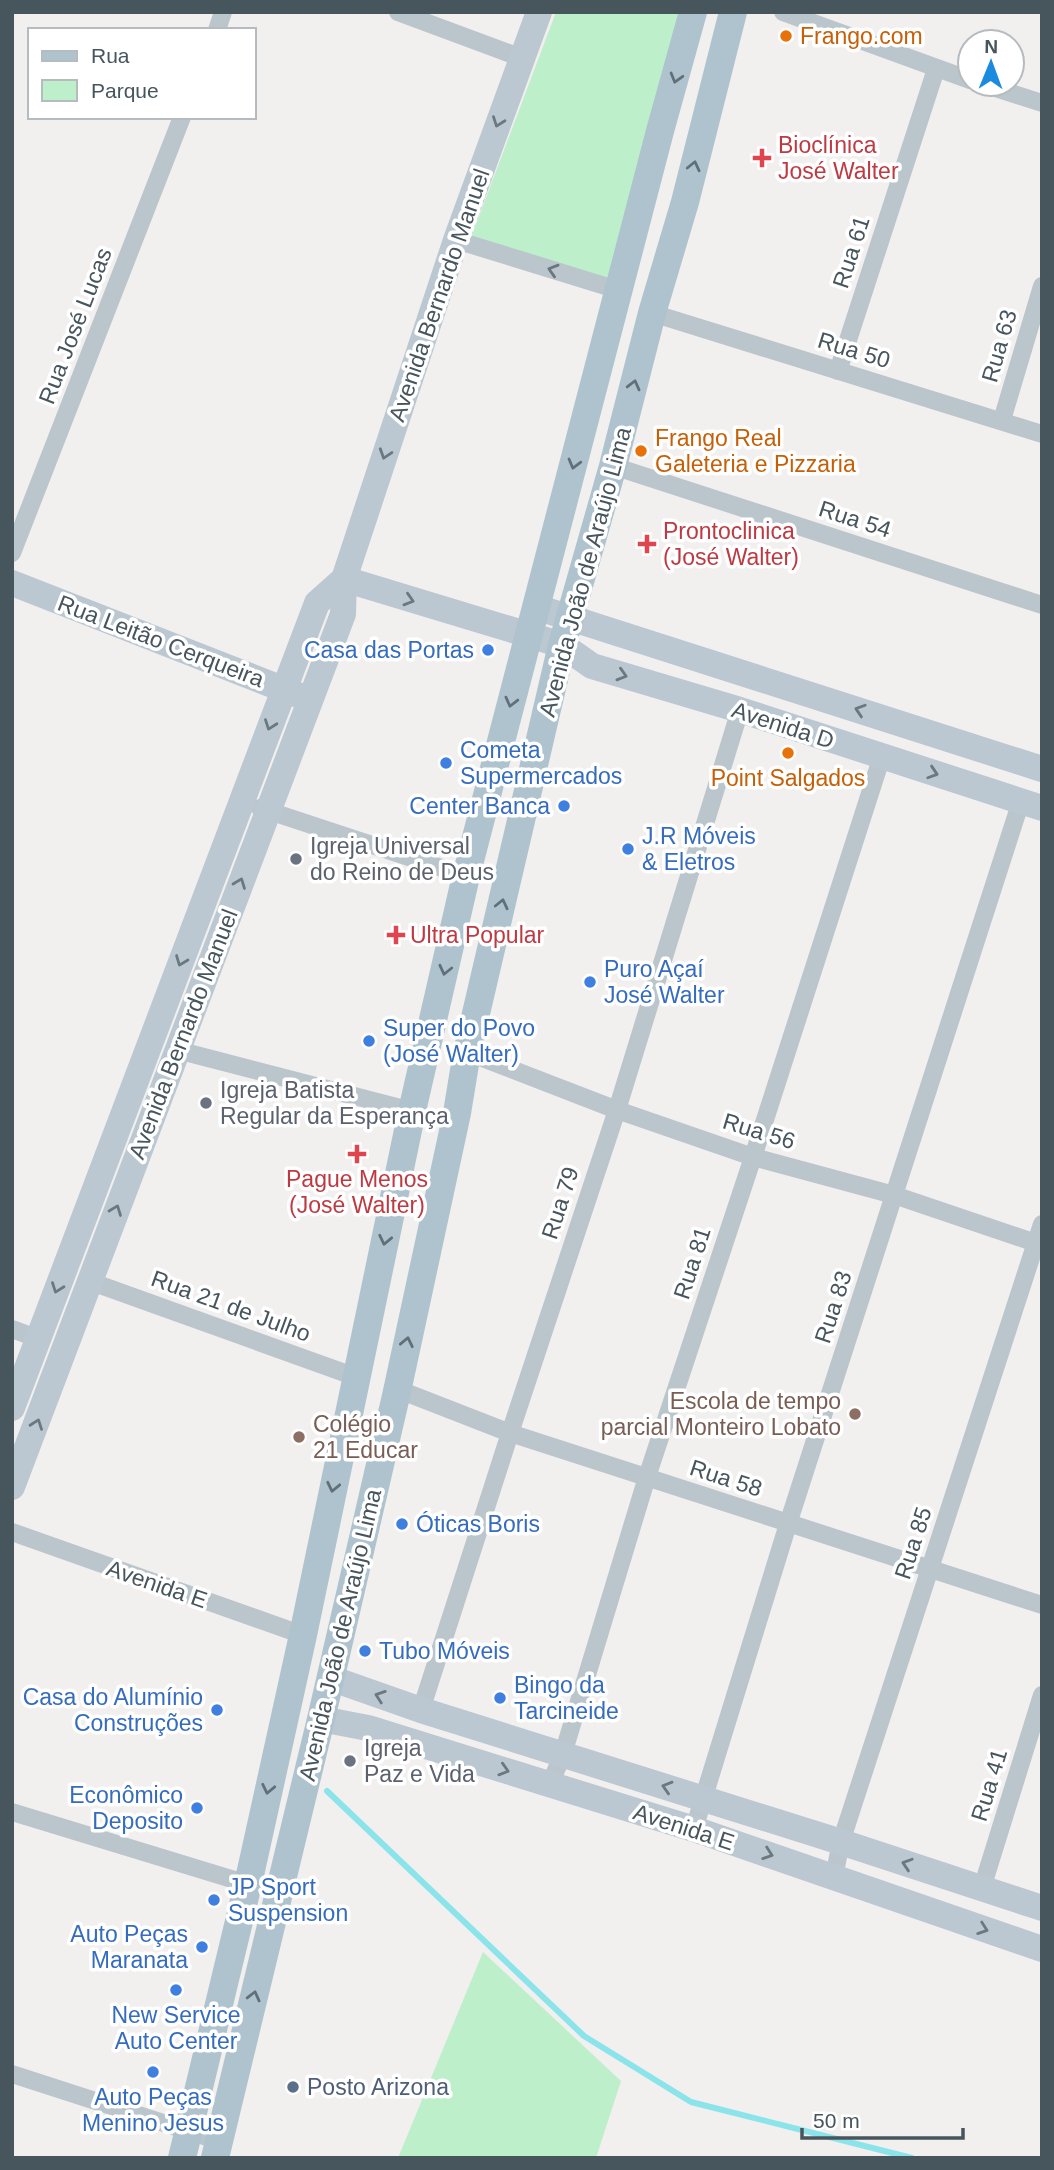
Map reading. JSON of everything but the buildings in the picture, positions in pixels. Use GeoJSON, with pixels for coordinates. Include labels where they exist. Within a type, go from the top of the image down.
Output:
{"type":"FeatureCollection","features":[{"type":"Feature","properties":{"kind":"main road","name":"Avenida João de Araújo Lima"},"geometry":{"type":"LineString","coordinates":[[185,2145],[248,1884],[303,1635],[412,1111],[466,876],[618,290],[694,12]]}},
{"type":"Feature","properties":{"kind":"main road","name":"Avenida João de Araújo Lima"},"geometry":{"type":"LineString","coordinates":[[217,2149],[397,1389],[457,1113],[467,1052],[562,646],[613,466],[652,313],[685,202],[733,12]]}},
{"type":"Feature","properties":{"kind":"street"},"geometry":{"type":"LineString","coordinates":[[398,12],[522,58]]}},
{"type":"Feature","properties":{"kind":"street","name":"Avenida Bernardo Manuel"},"geometry":{"type":"LineString","coordinates":[[15,1472],[342,614],[344,579],[456,240],[539,12]]}},
{"type":"Feature","properties":{"kind":"street"},"geometry":{"type":"LineString","coordinates":[[783,12],[956,75]]}},
{"type":"Feature","properties":{"kind":"street","name":"Rua 61"},"geometry":{"type":"LineString","coordinates":[[838,371],[936,69]]}},
{"type":"Feature","properties":{"kind":"street","name":"Rua José Lucas"},"geometry":{"type":"LineString","coordinates":[[12,554],[181,119]]}},
{"type":"Feature","properties":{"kind":"street"},"geometry":{"type":"LineString","coordinates":[[456,240],[618,290]]}},
{"type":"Feature","properties":{"kind":"street","name":"Rua 63"},"geometry":{"type":"LineString","coordinates":[[1002,420],[1042,286]]}},
{"type":"Feature","properties":{"kind":"street","name":"Rua 50"},"geometry":{"type":"LineString","coordinates":[[652,313],[1042,434]]}},
{"type":"Feature","properties":{"kind":"street","name":"Rua 54"},"geometry":{"type":"LineString","coordinates":[[613,466],[1042,605]]}},
{"type":"Feature","properties":{"kind":"street"},"geometry":{"type":"LineString","coordinates":[[344,579],[528,636]]}},
{"type":"Feature","properties":{"kind":"street","name":"Avenida Bernardo Manuel"},"geometry":{"type":"LineString","coordinates":[[12,1408],[317,603],[344,579]]}},
{"type":"Feature","properties":{"kind":"street","name":"Rua Leitão Cerqueira"},"geometry":{"type":"LineString","coordinates":[[12,583],[310,699]]}},
{"type":"Feature","properties":{"kind":"street","name":"Avenida D"},"geometry":{"type":"LineString","coordinates":[[536,607],[1042,769]]}},
{"type":"Feature","properties":{"kind":"street","name":"Avenida D"},"geometry":{"type":"LineString","coordinates":[[528,636],[562,646],[592,666],[740,710],[1031,805]]}},
{"type":"Feature","properties":{"kind":"street","name":"Rua 79"},"geometry":{"type":"LineString","coordinates":[[421,1710],[617,1111],[740,710]]}},
{"type":"Feature","properties":{"kind":"street","name":"Rua 81"},"geometry":{"type":"LineString","coordinates":[[550,1784],[563,1754],[647,1477],[881,756]]}},
{"type":"Feature","properties":{"kind":"street"},"geometry":{"type":"LineString","coordinates":[[242,801],[466,876]]}},
{"type":"Feature","properties":{"kind":"street","name":"Rua 83"},"geometry":{"type":"LineString","coordinates":[[694,1829],[894,1195],[1031,805]]}},
{"type":"Feature","properties":{"kind":"street"},"geometry":{"type":"LineString","coordinates":[[177,1050],[412,1111]]}},
{"type":"Feature","properties":{"kind":"street","name":"Rua 56"},"geometry":{"type":"LineString","coordinates":[[467,1052],[617,1111],[753,1157],[894,1195],[1039,1244]]}},
{"type":"Feature","properties":{"kind":"street","name":"Rua 85"},"geometry":{"type":"LineString","coordinates":[[834,1877],[841,1842],[1039,1244],[1042,1224]]}},
{"type":"Feature","properties":{"kind":"street","name":"Rua 21 de Julho"},"geometry":{"type":"LineString","coordinates":[[89,1281],[356,1377]]}},
{"type":"Feature","properties":{"kind":"street"},"geometry":{"type":"LineString","coordinates":[[12,1329],[39,1339]]}},
{"type":"Feature","properties":{"kind":"street","name":"Rua 58"},"geometry":{"type":"LineString","coordinates":[[397,1389],[510,1433],[1042,1605]]}},
{"type":"Feature","properties":{"kind":"street","name":"Avenida E"},"geometry":{"type":"LineString","coordinates":[[12,1532],[303,1635]]}},
{"type":"Feature","properties":{"kind":"street","name":"Avenida E"},"geometry":{"type":"LineString","coordinates":[[330,1678],[421,1710],[704,1798],[1042,1909]]}},
{"type":"Feature","properties":{"kind":"street","name":"Rua 41"},"geometry":{"type":"LineString","coordinates":[[982,1888],[1042,1695]]}},
{"type":"Feature","properties":{"kind":"street","name":"Avenida E"},"geometry":{"type":"LineString","coordinates":[[321,1719],[380,1732],[694,1829],[1042,1949]]}},
{"type":"Feature","properties":{"kind":"street"},"geometry":{"type":"LineString","coordinates":[[12,1812],[248,1884]]}},
{"type":"Feature","properties":{"kind":"street"},"geometry":{"type":"LineString","coordinates":[[12,2074],[185,2145],[217,2149]]}},
{"type":"Feature","properties":{"kind":"green space"},"geometry":{"type":"Polygon","coordinates":[[[556,12],[684,12],[612,276],[599,282],[475,245],[472,235],[556,12]]]}},
{"type":"Feature","properties":{"kind":"green space"},"geometry":{"type":"Polygon","coordinates":[[[483,1952],[621,2081],[596,2158],[398,2158],[483,1952]]]}},
{"type":"Feature","properties":{"kind":"waterway"},"geometry":{"type":"LineString","coordinates":[[327,1791],[584,2036],[691,2102],[912,2158]]}},
{"type":"Feature","properties":{"kind":"place","name":"Frango.com"},"geometry":{"type":"Point","coordinates":[786,36]}},
{"type":"Feature","properties":{"kind":"place","name":"Bioclínica José Walter"},"geometry":{"type":"Point","coordinates":[762,158]}},
{"type":"Feature","properties":{"kind":"place","name":"Frango Real Galeteria e Pizzaria"},"geometry":{"type":"Point","coordinates":[641,451]}},
{"type":"Feature","properties":{"kind":"place","name":"Prontoclinica (José Walter)"},"geometry":{"type":"Point","coordinates":[647,544]}},
{"type":"Feature","properties":{"kind":"place","name":"Casa das Portas"},"geometry":{"type":"Point","coordinates":[488,650]}},
{"type":"Feature","properties":{"kind":"place","name":"Point Salgados"},"geometry":{"type":"Point","coordinates":[788,753]}},
{"type":"Feature","properties":{"kind":"place","name":"Cometa Supermercados"},"geometry":{"type":"Point","coordinates":[446,763]}},
{"type":"Feature","properties":{"kind":"place","name":"Center Banca"},"geometry":{"type":"Point","coordinates":[564,806]}},
{"type":"Feature","properties":{"kind":"place","name":"J.R Móveis & Eletros"},"geometry":{"type":"Point","coordinates":[628,849]}},
{"type":"Feature","properties":{"kind":"place","name":"Igreja Universal do Reino de Deus"},"geometry":{"type":"Point","coordinates":[296,859]}},
{"type":"Feature","properties":{"kind":"place","name":"Ultra Popular"},"geometry":{"type":"Point","coordinates":[396,935]}},
{"type":"Feature","properties":{"kind":"place","name":"Puro Açaí José Walter"},"geometry":{"type":"Point","coordinates":[590,982]}},
{"type":"Feature","properties":{"kind":"place","name":"Super do Povo (José Walter)"},"geometry":{"type":"Point","coordinates":[369,1041]}},
{"type":"Feature","properties":{"kind":"place","name":"Igreja Batista Regular da Esperança"},"geometry":{"type":"Point","coordinates":[206,1103]}},
{"type":"Feature","properties":{"kind":"place","name":"Pague Menos (José Walter)"},"geometry":{"type":"Point","coordinates":[357,1154]}},
{"type":"Feature","properties":{"kind":"place","name":"Escola de tempo parcial Monteiro Lobato"},"geometry":{"type":"Point","coordinates":[855,1414]}},
{"type":"Feature","properties":{"kind":"place","name":"Colégio 21 Educar"},"geometry":{"type":"Point","coordinates":[299,1437]}},
{"type":"Feature","properties":{"kind":"place","name":"Óticas Boris"},"geometry":{"type":"Point","coordinates":[402,1524]}},
{"type":"Feature","properties":{"kind":"place","name":"Tubo Móveis"},"geometry":{"type":"Point","coordinates":[365,1651]}},
{"type":"Feature","properties":{"kind":"place","name":"Bingo da Tarcineide"},"geometry":{"type":"Point","coordinates":[500,1698]}},
{"type":"Feature","properties":{"kind":"place","name":"Casa do Alumínio Construções"},"geometry":{"type":"Point","coordinates":[217,1710]}},
{"type":"Feature","properties":{"kind":"place","name":"Igreja Paz e Vida"},"geometry":{"type":"Point","coordinates":[350,1761]}},
{"type":"Feature","properties":{"kind":"place","name":"Econômico Deposito"},"geometry":{"type":"Point","coordinates":[197,1808]}},
{"type":"Feature","properties":{"kind":"place","name":"JP Sport Suspension"},"geometry":{"type":"Point","coordinates":[214,1900]}},
{"type":"Feature","properties":{"kind":"place","name":"Auto Peças Maranata"},"geometry":{"type":"Point","coordinates":[202,1947]}},
{"type":"Feature","properties":{"kind":"place","name":"New Service Auto Center"},"geometry":{"type":"Point","coordinates":[176,1990]}},
{"type":"Feature","properties":{"kind":"place","name":"Auto Peças Menino Jesus"},"geometry":{"type":"Point","coordinates":[153,2072]}},
{"type":"Feature","properties":{"kind":"place","name":"Posto Arizona"},"geometry":{"type":"Point","coordinates":[293,2087]}}]}
